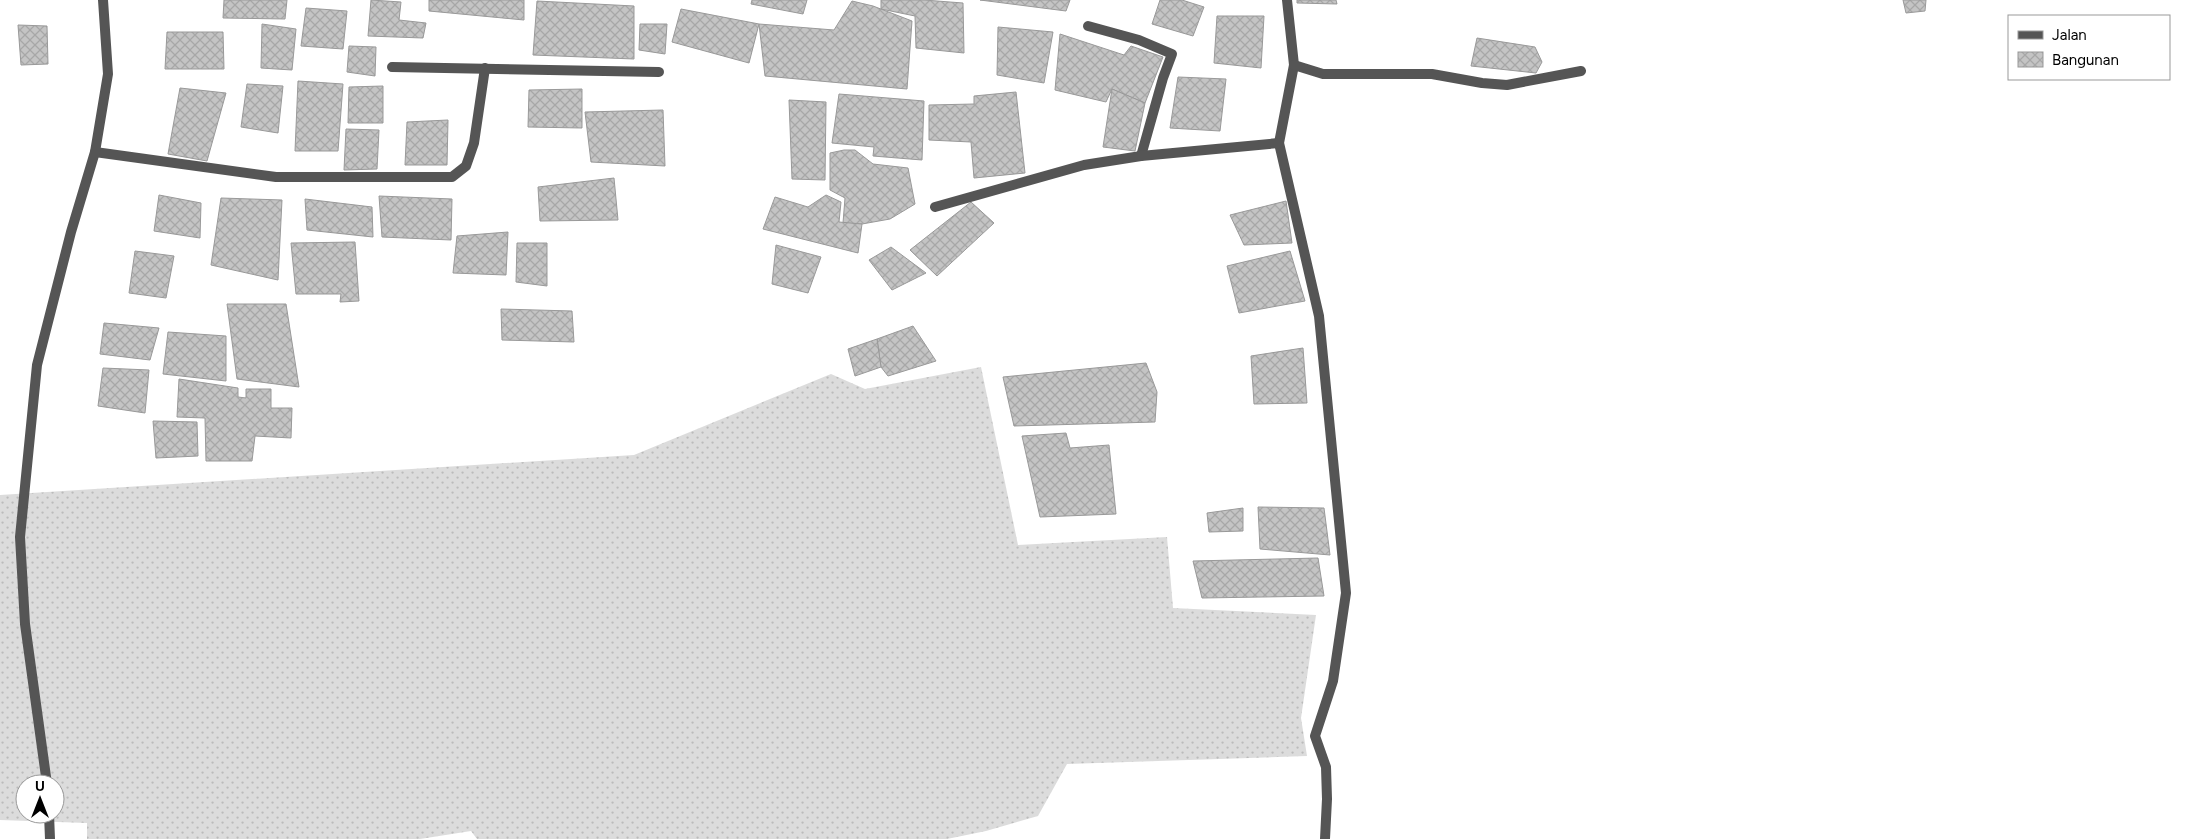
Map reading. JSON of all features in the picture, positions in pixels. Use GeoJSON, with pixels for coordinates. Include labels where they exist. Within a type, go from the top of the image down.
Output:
{"type":"FeatureCollection","features":[{"type":"Feature","properties":{"kind":"street"},"geometry":{"type":"LineString","coordinates":[[46,774],[25,624],[20,537],[37,365],[76,214],[95,152],[108,74],[103,0]]}},
{"type":"Feature","properties":{"kind":"street"},"geometry":{"type":"LineString","coordinates":[[1287,0],[1294,65],[1279,143],[1319,316],[1346,593],[1332,681],[1315,736],[1326,767],[1328,799],[1325,839]]}},
{"type":"Feature","properties":{"kind":"street"},"geometry":{"type":"LineString","coordinates":[[1088,26],[1139,40],[1172,54],[1163,78],[1141,156]]}},
{"type":"Feature","properties":{"kind":"street"},"geometry":{"type":"LineString","coordinates":[[1294,65],[1323,74],[1432,74],[1482,83],[1507,85],[1582,71]]}},
{"type":"Feature","properties":{"kind":"street"},"geometry":{"type":"LineString","coordinates":[[392,67],[659,72]]}},
{"type":"Feature","properties":{"kind":"street"},"geometry":{"type":"LineString","coordinates":[[95,152],[276,177],[452,177],[466,166],[474,143],[485,68]]}},
{"type":"Feature","properties":{"kind":"street"},"geometry":{"type":"LineString","coordinates":[[935,207],[1084,165],[1141,156],[1279,143]]}},
{"type":"Feature","properties":{"kind":"street"},"geometry":{"type":"LineString","coordinates":[[49,824],[50,839]]}},
{"type":"Feature","properties":{"kind":"shaded area"},"geometry":{"type":"Polygon","coordinates":[[[981,367],[1018,545],[1167,537],[1173,608],[1316,615],[1301,718],[1307,756],[1067,764],[1038,816],[986,831],[947,839],[477,839],[471,831],[420,839],[87,839],[87,823],[65,822],[65,774],[15,774],[15,821],[0,820],[0,495],[634,455],[831,374],[865,389],[981,367]]]}},
{"type":"Feature","properties":{"kind":"building"},"geometry":{"type":"Polygon","coordinates":[[[224,0],[287,0],[285,19],[223,18],[224,0]]]}},
{"type":"Feature","properties":{"kind":"building"},"geometry":{"type":"Polygon","coordinates":[[[371,0],[401,2],[399,20],[426,23],[423,38],[368,36],[371,0]]]}},
{"type":"Feature","properties":{"kind":"building"},"geometry":{"type":"Polygon","coordinates":[[[429,0],[524,0],[524,20],[429,11],[429,0]]]}},
{"type":"Feature","properties":{"kind":"building"},"geometry":{"type":"Polygon","coordinates":[[[752,0],[807,0],[803,14],[751,4],[752,0]]]}},
{"type":"Feature","properties":{"kind":"building"},"geometry":{"type":"Polygon","coordinates":[[[881,0],[924,0],[963,3],[964,53],[916,48],[915,16],[881,9],[881,0]]]}},
{"type":"Feature","properties":{"kind":"building"},"geometry":{"type":"Polygon","coordinates":[[[980,0],[1070,0],[1066,11],[980,0]]]}},
{"type":"Feature","properties":{"kind":"building"},"geometry":{"type":"Polygon","coordinates":[[[1160,0],[1182,0],[1204,7],[1193,36],[1152,24],[1160,0]]]}},
{"type":"Feature","properties":{"kind":"building"},"geometry":{"type":"Polygon","coordinates":[[[1297,0],[1336,0],[1337,4],[1297,3],[1297,0]]]}},
{"type":"Feature","properties":{"kind":"building"},"geometry":{"type":"Polygon","coordinates":[[[1903,0],[1926,0],[1925,11],[1906,13],[1903,0]]]}},
{"type":"Feature","properties":{"kind":"building"},"geometry":{"type":"Polygon","coordinates":[[[537,1],[634,6],[634,59],[533,55],[537,1]]]}},
{"type":"Feature","properties":{"kind":"building"},"geometry":{"type":"Polygon","coordinates":[[[852,1],[873,6],[912,21],[907,89],[765,76],[759,24],[834,30],[852,1]]]}},
{"type":"Feature","properties":{"kind":"building"},"geometry":{"type":"Polygon","coordinates":[[[306,8],[347,11],[343,49],[301,46],[306,8]]]}},
{"type":"Feature","properties":{"kind":"building"},"geometry":{"type":"Polygon","coordinates":[[[681,9],[759,24],[749,63],[672,42],[681,9]]]}},
{"type":"Feature","properties":{"kind":"building"},"geometry":{"type":"Polygon","coordinates":[[[1217,16],[1264,16],[1261,68],[1214,63],[1217,16]]]}},
{"type":"Feature","properties":{"kind":"building"},"geometry":{"type":"Polygon","coordinates":[[[262,24],[296,29],[292,70],[261,68],[262,24]]]}},
{"type":"Feature","properties":{"kind":"building"},"geometry":{"type":"Polygon","coordinates":[[[640,24],[667,24],[665,54],[639,50],[640,24]]]}},
{"type":"Feature","properties":{"kind":"building"},"geometry":{"type":"Polygon","coordinates":[[[18,25],[47,26],[48,64],[21,65],[18,25]]]}},
{"type":"Feature","properties":{"kind":"building"},"geometry":{"type":"Polygon","coordinates":[[[998,27],[1053,32],[1044,83],[997,75],[998,27]]]}},
{"type":"Feature","properties":{"kind":"building"},"geometry":{"type":"Polygon","coordinates":[[[167,32],[223,32],[224,69],[165,69],[167,32]]]}},
{"type":"Feature","properties":{"kind":"building"},"geometry":{"type":"Polygon","coordinates":[[[1060,34],[1124,55],[1131,46],[1163,57],[1145,103],[1112,89],[1106,102],[1055,90],[1060,34]]]}},
{"type":"Feature","properties":{"kind":"building"},"geometry":{"type":"Polygon","coordinates":[[[1477,38],[1535,47],[1542,62],[1536,73],[1471,66],[1477,38]]]}},
{"type":"Feature","properties":{"kind":"building"},"geometry":{"type":"Polygon","coordinates":[[[349,46],[376,47],[375,76],[347,72],[349,46]]]}},
{"type":"Feature","properties":{"kind":"building"},"geometry":{"type":"Polygon","coordinates":[[[1178,77],[1226,79],[1220,131],[1170,128],[1178,77]]]}},
{"type":"Feature","properties":{"kind":"building"},"geometry":{"type":"Polygon","coordinates":[[[298,81],[343,84],[338,151],[295,151],[298,81]]]}},
{"type":"Feature","properties":{"kind":"building"},"geometry":{"type":"Polygon","coordinates":[[[247,84],[283,86],[278,133],[241,127],[247,84]]]}},
{"type":"Feature","properties":{"kind":"building"},"geometry":{"type":"Polygon","coordinates":[[[383,86],[383,123],[348,123],[349,87],[383,86]]]}},
{"type":"Feature","properties":{"kind":"building"},"geometry":{"type":"Polygon","coordinates":[[[180,88],[226,93],[207,161],[168,154],[180,88]]]}},
{"type":"Feature","properties":{"kind":"building"},"geometry":{"type":"Polygon","coordinates":[[[582,89],[582,128],[528,127],[529,90],[582,89]]]}},
{"type":"Feature","properties":{"kind":"building"},"geometry":{"type":"Polygon","coordinates":[[[1112,89],[1145,103],[1135,151],[1103,147],[1112,89]]]}},
{"type":"Feature","properties":{"kind":"building"},"geometry":{"type":"Polygon","coordinates":[[[1016,92],[1025,173],[974,178],[971,142],[929,140],[929,105],[974,104],[974,96],[1016,92]]]}},
{"type":"Feature","properties":{"kind":"building"},"geometry":{"type":"Polygon","coordinates":[[[839,94],[924,101],[922,160],[873,156],[874,147],[832,143],[839,94]]]}},
{"type":"Feature","properties":{"kind":"building"},"geometry":{"type":"Polygon","coordinates":[[[789,100],[826,102],[825,180],[792,179],[789,100]]]}},
{"type":"Feature","properties":{"kind":"building"},"geometry":{"type":"Polygon","coordinates":[[[663,110],[665,166],[591,162],[585,112],[663,110]]]}},
{"type":"Feature","properties":{"kind":"building"},"geometry":{"type":"Polygon","coordinates":[[[448,120],[447,165],[405,165],[407,122],[448,120]]]}},
{"type":"Feature","properties":{"kind":"building"},"geometry":{"type":"Polygon","coordinates":[[[346,129],[379,130],[377,169],[344,170],[346,129]]]}},
{"type":"Feature","properties":{"kind":"building"},"geometry":{"type":"Polygon","coordinates":[[[855,150],[873,164],[908,168],[915,204],[890,219],[862,224],[843,223],[845,198],[830,190],[830,153],[855,150]]]}},
{"type":"Feature","properties":{"kind":"building"},"geometry":{"type":"Polygon","coordinates":[[[614,178],[618,220],[540,221],[538,187],[614,178]]]}},
{"type":"Feature","properties":{"kind":"building"},"geometry":{"type":"Polygon","coordinates":[[[159,195],[201,203],[200,238],[154,231],[159,195]]]}},
{"type":"Feature","properties":{"kind":"building"},"geometry":{"type":"Polygon","coordinates":[[[826,195],[841,202],[839,222],[862,224],[858,253],[763,229],[775,197],[808,207],[826,195]]]}},
{"type":"Feature","properties":{"kind":"building"},"geometry":{"type":"Polygon","coordinates":[[[379,196],[452,199],[451,240],[382,237],[379,196]]]}},
{"type":"Feature","properties":{"kind":"building"},"geometry":{"type":"Polygon","coordinates":[[[221,198],[282,200],[278,280],[211,265],[221,198]]]}},
{"type":"Feature","properties":{"kind":"building"},"geometry":{"type":"Polygon","coordinates":[[[305,199],[372,207],[373,237],[307,230],[305,199]]]}},
{"type":"Feature","properties":{"kind":"building"},"geometry":{"type":"Polygon","coordinates":[[[1286,201],[1292,243],[1244,245],[1230,215],[1286,201]]]}},
{"type":"Feature","properties":{"kind":"building"},"geometry":{"type":"Polygon","coordinates":[[[971,202],[994,223],[937,276],[910,250],[971,202]]]}},
{"type":"Feature","properties":{"kind":"building"},"geometry":{"type":"Polygon","coordinates":[[[508,232],[506,275],[453,273],[457,236],[508,232]]]}},
{"type":"Feature","properties":{"kind":"building"},"geometry":{"type":"Polygon","coordinates":[[[355,242],[359,301],[340,302],[341,294],[296,294],[291,243],[355,242]]]}},
{"type":"Feature","properties":{"kind":"building"},"geometry":{"type":"Polygon","coordinates":[[[517,243],[547,243],[547,286],[516,282],[517,243]]]}},
{"type":"Feature","properties":{"kind":"building"},"geometry":{"type":"Polygon","coordinates":[[[776,245],[821,257],[808,293],[772,284],[776,245]]]}},
{"type":"Feature","properties":{"kind":"building"},"geometry":{"type":"Polygon","coordinates":[[[891,247],[926,273],[892,290],[869,260],[891,247]]]}},
{"type":"Feature","properties":{"kind":"building"},"geometry":{"type":"Polygon","coordinates":[[[135,251],[174,256],[166,298],[129,293],[135,251]]]}},
{"type":"Feature","properties":{"kind":"building"},"geometry":{"type":"Polygon","coordinates":[[[1290,251],[1305,301],[1239,313],[1227,266],[1290,251]]]}},
{"type":"Feature","properties":{"kind":"building"},"geometry":{"type":"Polygon","coordinates":[[[227,304],[286,304],[299,387],[237,379],[227,304]]]}},
{"type":"Feature","properties":{"kind":"building"},"geometry":{"type":"Polygon","coordinates":[[[501,309],[572,311],[574,342],[502,340],[501,309]]]}},
{"type":"Feature","properties":{"kind":"building"},"geometry":{"type":"Polygon","coordinates":[[[104,323],[159,328],[150,360],[100,354],[104,323]]]}},
{"type":"Feature","properties":{"kind":"building"},"geometry":{"type":"Polygon","coordinates":[[[913,326],[936,361],[888,376],[881,367],[877,339],[913,326]]]}},
{"type":"Feature","properties":{"kind":"building"},"geometry":{"type":"Polygon","coordinates":[[[168,332],[226,336],[226,381],[163,374],[168,332]]]}},
{"type":"Feature","properties":{"kind":"building"},"geometry":{"type":"Polygon","coordinates":[[[877,339],[881,367],[855,376],[848,349],[877,339]]]}},
{"type":"Feature","properties":{"kind":"building"},"geometry":{"type":"Polygon","coordinates":[[[1303,348],[1307,403],[1254,404],[1251,356],[1303,348]]]}},
{"type":"Feature","properties":{"kind":"building"},"geometry":{"type":"Polygon","coordinates":[[[1146,363],[1157,392],[1155,422],[1014,426],[1003,377],[1146,363]]]}},
{"type":"Feature","properties":{"kind":"building"},"geometry":{"type":"Polygon","coordinates":[[[103,368],[149,370],[145,413],[98,406],[103,368]]]}},
{"type":"Feature","properties":{"kind":"building"},"geometry":{"type":"Polygon","coordinates":[[[179,379],[238,388],[238,397],[246,398],[246,389],[271,389],[271,408],[292,408],[291,438],[255,436],[252,461],[206,461],[205,418],[177,417],[179,379]]]}},
{"type":"Feature","properties":{"kind":"building"},"geometry":{"type":"Polygon","coordinates":[[[153,421],[197,422],[198,456],[156,458],[153,421]]]}},
{"type":"Feature","properties":{"kind":"building"},"geometry":{"type":"Polygon","coordinates":[[[1066,433],[1070,448],[1109,445],[1116,514],[1040,517],[1022,436],[1066,433]]]}},
{"type":"Feature","properties":{"kind":"building"},"geometry":{"type":"Polygon","coordinates":[[[1258,507],[1324,508],[1330,555],[1260,549],[1258,507]]]}},
{"type":"Feature","properties":{"kind":"building"},"geometry":{"type":"Polygon","coordinates":[[[1243,508],[1243,531],[1209,532],[1207,513],[1243,508]]]}},
{"type":"Feature","properties":{"kind":"building"},"geometry":{"type":"Polygon","coordinates":[[[1318,558],[1324,596],[1202,598],[1193,561],[1318,558]]]}}]}
